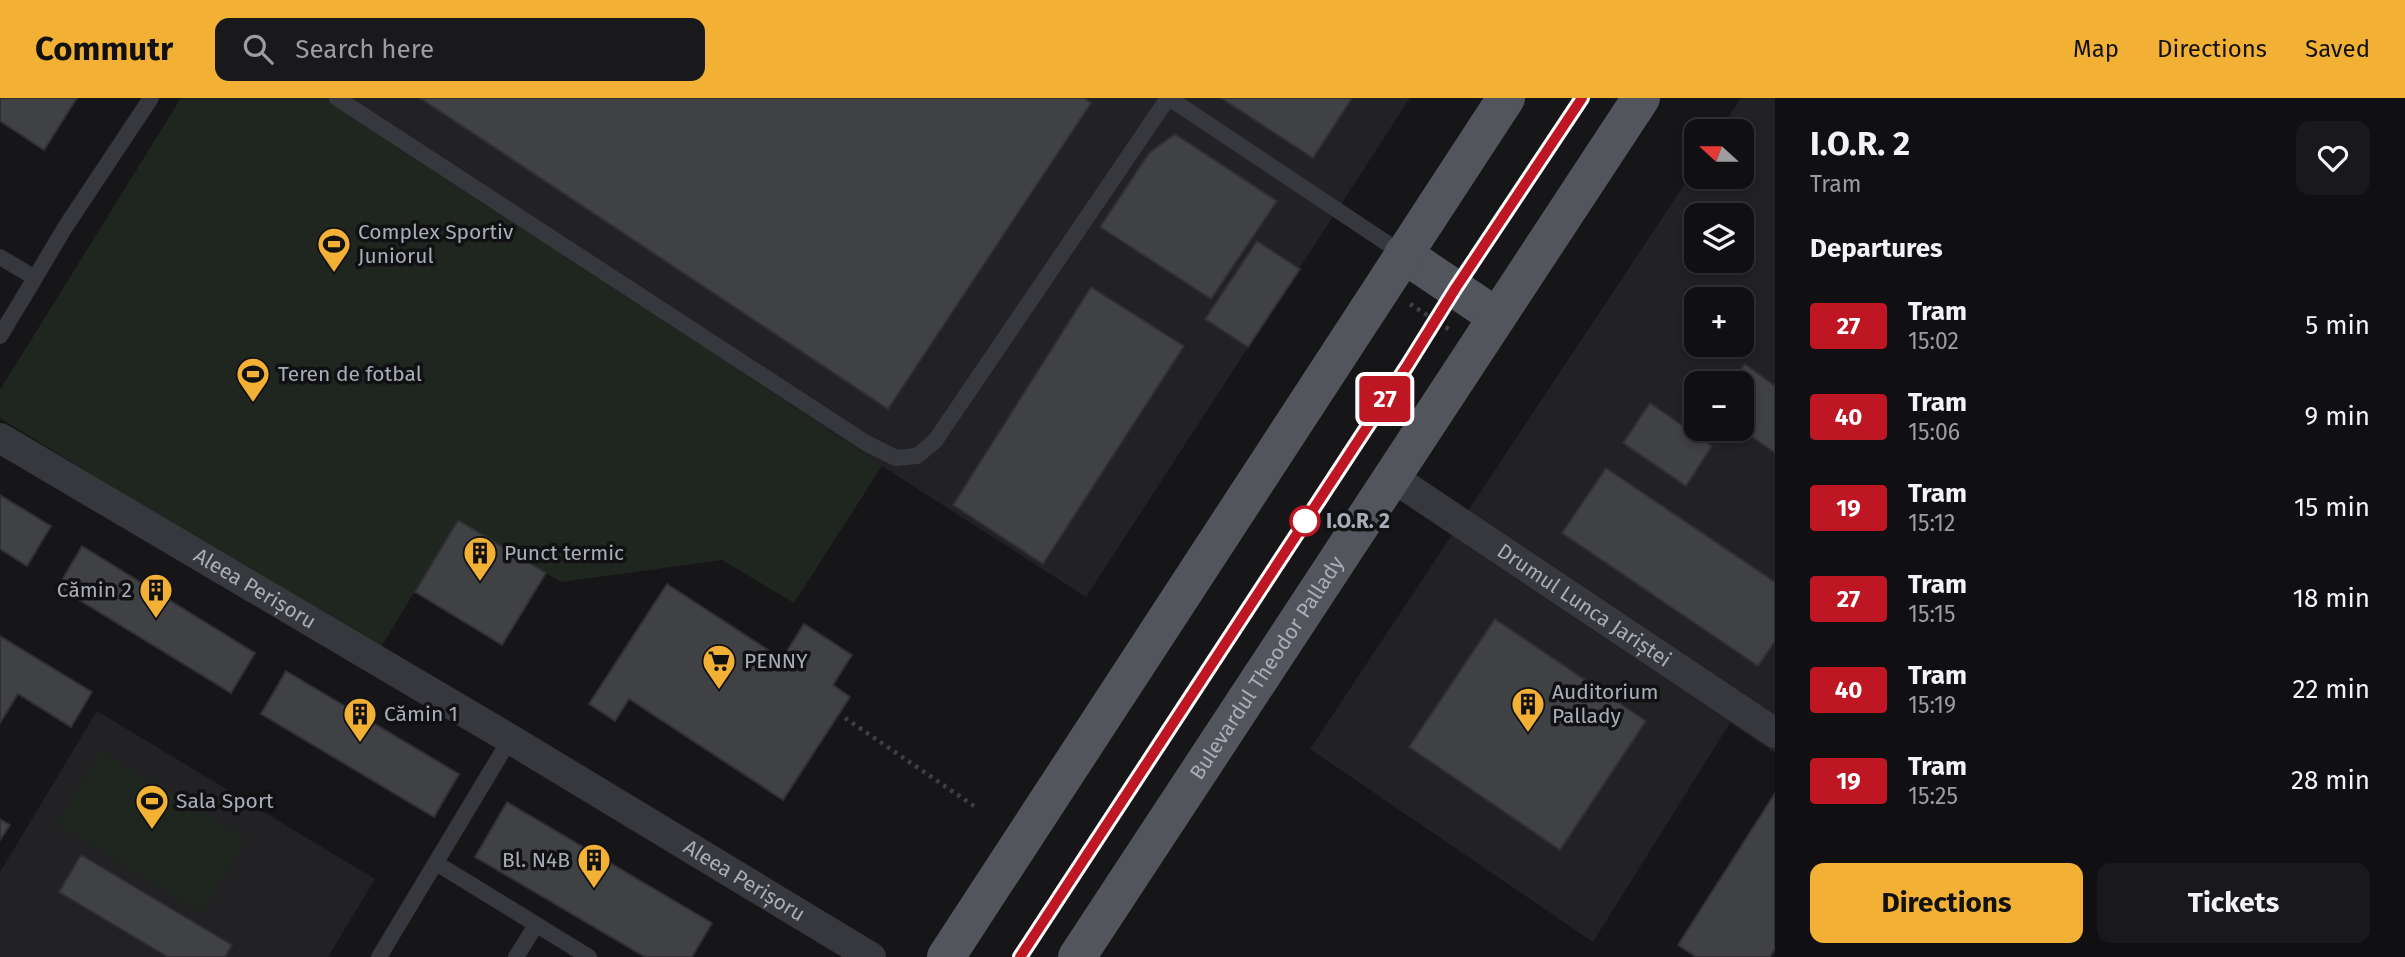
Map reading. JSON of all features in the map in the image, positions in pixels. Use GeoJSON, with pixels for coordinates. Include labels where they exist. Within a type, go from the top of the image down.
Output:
{"type":"FeatureCollection","features":[{"type":"Feature","properties":{"kind":"main road"},"geometry":{"type":"LineString","coordinates":[[946,957],[1506,98]]}},
{"type":"Feature","properties":{"kind":"main road","name":"Bulevardul Theodor Pallady"},"geometry":{"type":"LineString","coordinates":[[1077,957],[1641,98]]}},
{"type":"Feature","properties":{"kind":"main road"},"geometry":{"type":"LineString","coordinates":[[1403,254],[1487,333]]}},
{"type":"Feature","properties":{"kind":"street","name":"Aleea Perișoru"},"geometry":{"type":"LineString","coordinates":[[0,438],[510,739],[871,957]]}},
{"type":"Feature","properties":{"kind":"street","name":"Drumul Lunca Jariștei"},"geometry":{"type":"LineString","coordinates":[[1392,477],[1775,733]]}},
{"type":"Feature","properties":{"kind":"lane"},"geometry":{"type":"LineString","coordinates":[[0,335],[64,229],[151,98]]}},
{"type":"Feature","properties":{"kind":"lane"},"geometry":{"type":"LineString","coordinates":[[337,98],[866,443],[896,457],[917,456],[936,441],[1168,98],[1403,254]]}},
{"type":"Feature","properties":{"kind":"lane"},"geometry":{"type":"LineString","coordinates":[[0,257],[35,278]]}},
{"type":"Feature","properties":{"kind":"lane"},"geometry":{"type":"LineString","coordinates":[[379,957],[510,739]]}},
{"type":"Feature","properties":{"kind":"lane"},"geometry":{"type":"LineString","coordinates":[[436,863],[589,957]]}},
{"type":"Feature","properties":{"kind":"lane"},"geometry":{"type":"LineString","coordinates":[[516,957],[536,925]]}},
{"type":"Feature","properties":{"kind":"path"},"geometry":{"type":"LineString","coordinates":[[1382,286],[1487,333]]}},
{"type":"Feature","properties":{"kind":"path"},"geometry":{"type":"LineString","coordinates":[[845,718],[974,806]]}},
{"type":"Feature","properties":{"kind":"shaded area","name":"Complex Sportiv Juniorul"},"geometry":{"type":"Polygon","coordinates":[[[181,98],[337,98],[882,466],[794,603],[722,560],[561,582],[458,520],[378,652],[0,418],[0,390],[181,98]]]}},
{"type":"Feature","properties":{"kind":"shaded area"},"geometry":{"type":"Polygon","coordinates":[[[337,98],[1410,98],[1086,597],[882,466],[337,98]]]}},
{"type":"Feature","properties":{"kind":"shaded area"},"geometry":{"type":"Polygon","coordinates":[[[1741,98],[1775,98],[1775,753],[1730,723],[1593,942],[1310,749],[1684,185],[1684,189],[1754,189],[1754,119],[1727,119],[1741,98]]]}},
{"type":"Feature","properties":{"kind":"shaded area"},"geometry":{"type":"Polygon","coordinates":[[[97,711],[375,879],[328,957],[0,957],[0,872],[97,711]]]}},
{"type":"Feature","properties":{"kind":"shaded area","name":"Sala Sport"},"geometry":{"type":"Polygon","coordinates":[[[101,751],[247,839],[202,913],[57,824],[101,751]]]}},
{"type":"Feature","properties":{"kind":"building"},"geometry":{"type":"Polygon","coordinates":[[[0,98],[77,98],[44,150],[0,121],[0,98]]]}},
{"type":"Feature","properties":{"kind":"building"},"geometry":{"type":"Polygon","coordinates":[[[420,98],[1084,98],[1091,103],[888,409],[420,98]]]}},
{"type":"Feature","properties":{"kind":"building"},"geometry":{"type":"Polygon","coordinates":[[[1221,98],[1352,98],[1313,158],[1221,98]]]}},
{"type":"Feature","properties":{"kind":"building"},"geometry":{"type":"Polygon","coordinates":[[[1175,134],[1277,201],[1211,299],[1100,227],[1149,153],[1175,134]]]}},
{"type":"Feature","properties":{"kind":"building"},"geometry":{"type":"Polygon","coordinates":[[[1257,241],[1300,269],[1248,347],[1205,319],[1257,241]]]}},
{"type":"Feature","properties":{"kind":"building"},"geometry":{"type":"Polygon","coordinates":[[[1091,287],[1184,346],[1043,564],[953,505],[1091,287]]]}},
{"type":"Feature","properties":{"kind":"building"},"geometry":{"type":"Polygon","coordinates":[[[1745,364],[1775,386],[1775,453],[1754,438],[1754,371],[1740,371],[1745,364]]]}},
{"type":"Feature","properties":{"kind":"building"},"geometry":{"type":"Polygon","coordinates":[[[1650,403],[1684,427],[1684,441],[1705,441],[1712,446],[1686,486],[1623,443],[1650,403]]]}},
{"type":"Feature","properties":{"kind":"building"},"geometry":{"type":"Polygon","coordinates":[[[1606,468],[1775,582],[1775,641],[1758,666],[1562,533],[1606,468]]]}},
{"type":"Feature","properties":{"kind":"building"},"geometry":{"type":"Polygon","coordinates":[[[0,495],[51,526],[27,566],[0,549],[0,495]]]}},
{"type":"Feature","properties":{"kind":"building","name":"Punct termic"},"geometry":{"type":"Polygon","coordinates":[[[458,520],[546,573],[502,645],[415,592],[458,520]]]}},
{"type":"Feature","properties":{"kind":"building","name":"Cămin 2"},"geometry":{"type":"Polygon","coordinates":[[[82,546],[255,653],[231,693],[58,587],[82,546]]]}},
{"type":"Feature","properties":{"kind":"building","name":"PENNY"},"geometry":{"type":"Polygon","coordinates":[[[667,584],[782,659],[804,624],[852,655],[833,685],[850,697],[783,800],[629,699],[615,721],[589,704],[667,584]]]}},
{"type":"Feature","properties":{"kind":"building","name":"Auditorium Pallady"},"geometry":{"type":"Polygon","coordinates":[[[1495,619],[1646,721],[1560,850],[1409,747],[1495,619]]]}},
{"type":"Feature","properties":{"kind":"building"},"geometry":{"type":"Polygon","coordinates":[[[0,636],[92,692],[71,727],[18,694],[0,723],[0,636]]]}},
{"type":"Feature","properties":{"kind":"building","name":"Cămin 1"},"geometry":{"type":"Polygon","coordinates":[[[286,671],[459,774],[434,817],[261,714],[286,671]]]}},
{"type":"Feature","properties":{"kind":"building"},"geometry":{"type":"Polygon","coordinates":[[[1775,793],[1775,949],[1770,957],[1696,957],[1678,945],[1775,793]]]}},
{"type":"Feature","properties":{"kind":"building","name":"Bl. N4B"},"geometry":{"type":"Polygon","coordinates":[[[507,802],[712,923],[692,957],[645,957],[475,857],[507,802]]]}},
{"type":"Feature","properties":{"kind":"building"},"geometry":{"type":"Polygon","coordinates":[[[0,819],[10,825],[0,840],[0,819]]]}},
{"type":"Feature","properties":{"kind":"building"},"geometry":{"type":"Polygon","coordinates":[[[81,855],[232,945],[225,957],[168,957],[59,892],[81,855]]]}},
{"type":"Feature","properties":{"kind":"tram line","name":"27"},"geometry":{"type":"LineString","coordinates":[[1020,957],[1582,98]]}},
{"type":"Feature","properties":{"kind":"place","name":"Complex Sportiv Juniorul"},"geometry":{"type":"Point","coordinates":[334,274]}},
{"type":"Feature","properties":{"kind":"place","name":"Teren de fotbal"},"geometry":{"type":"Point","coordinates":[253,404]}},
{"type":"Feature","properties":{"kind":"place","name":"I.O.R. 2"},"geometry":{"type":"Point","coordinates":[1305,521]}},
{"type":"Feature","properties":{"kind":"place","name":"Punct termic"},"geometry":{"type":"Point","coordinates":[480,583]}},
{"type":"Feature","properties":{"kind":"place","name":"Cămin 2"},"geometry":{"type":"Point","coordinates":[156,620]}},
{"type":"Feature","properties":{"kind":"place","name":"PENNY"},"geometry":{"type":"Point","coordinates":[719,691]}},
{"type":"Feature","properties":{"kind":"place","name":"Auditorium Pallady"},"geometry":{"type":"Point","coordinates":[1528,734]}},
{"type":"Feature","properties":{"kind":"place","name":"Cămin 1"},"geometry":{"type":"Point","coordinates":[360,744]}},
{"type":"Feature","properties":{"kind":"place","name":"Sala Sport"},"geometry":{"type":"Point","coordinates":[152,831]}},
{"type":"Feature","properties":{"kind":"place","name":"Bl. N4B"},"geometry":{"type":"Point","coordinates":[594,890]}}]}
